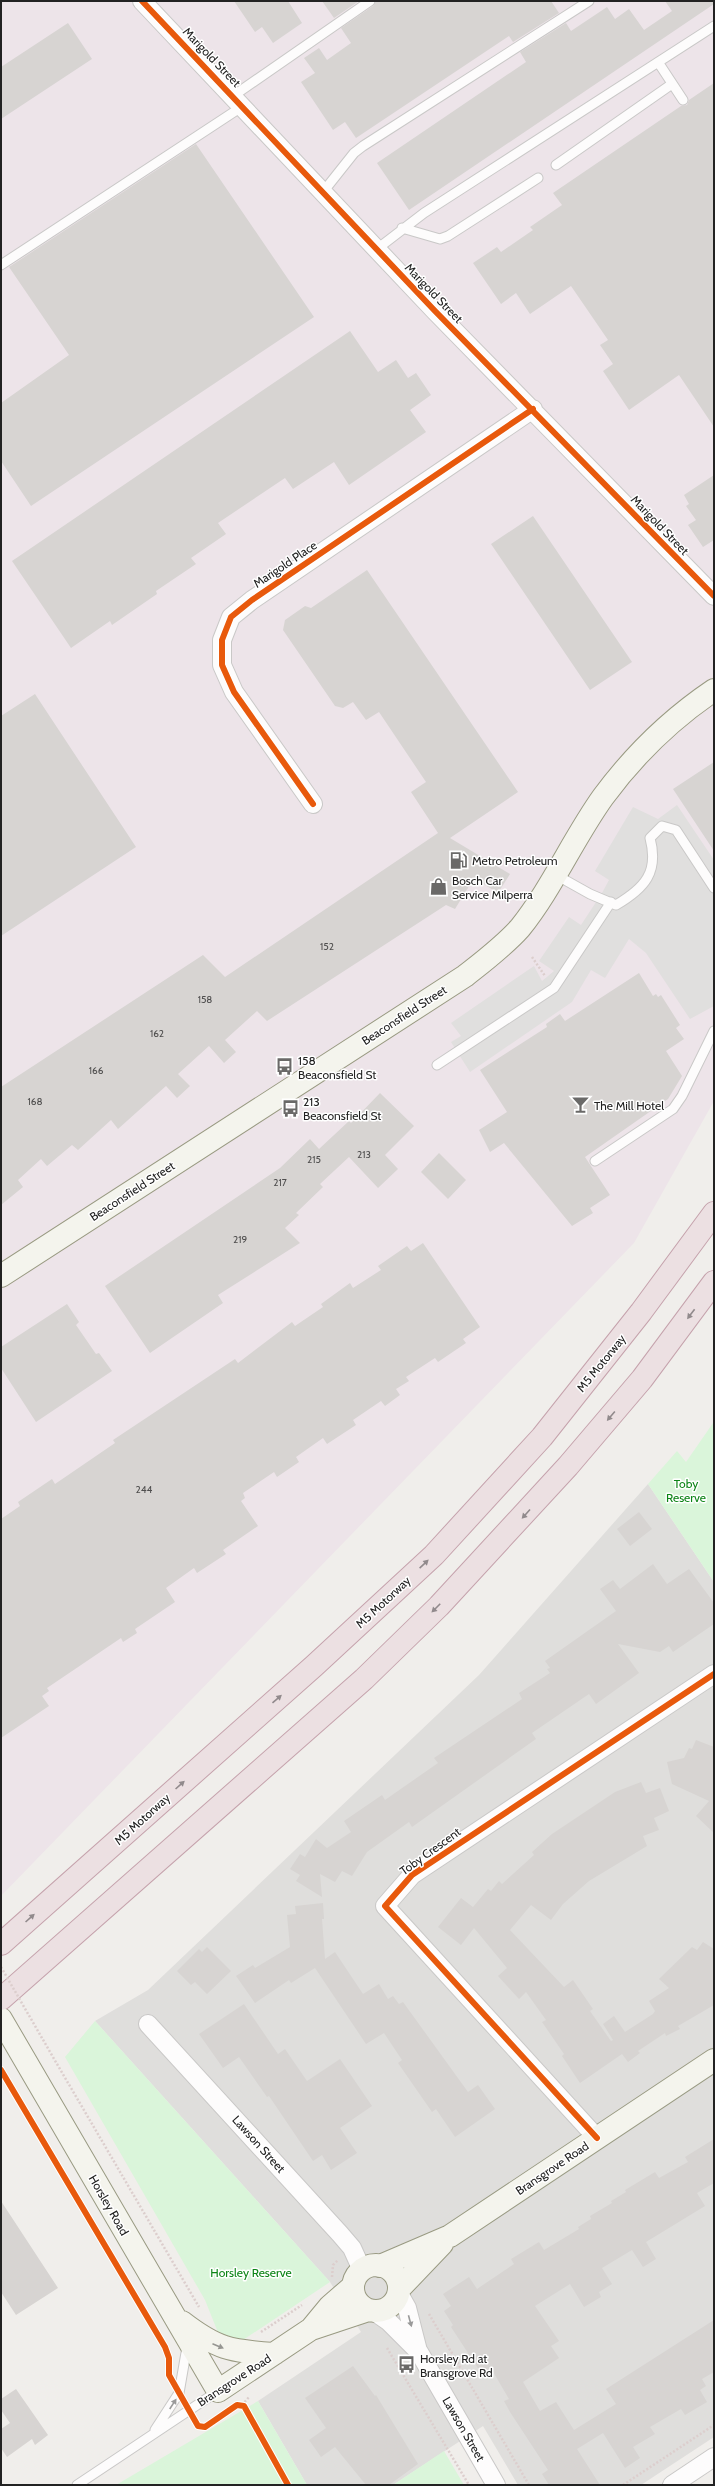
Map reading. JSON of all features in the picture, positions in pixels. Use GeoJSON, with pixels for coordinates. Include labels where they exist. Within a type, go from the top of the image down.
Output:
{"type":"FeatureCollection","features":[{"type":"Feature","properties":{"kind":"highway","name":"M5 Motorway"},"geometry":{"type":"LineString","coordinates":[[1,1944],[314,1666],[434,1556],[542,1436],[641,1312],[714,1213]]}},
{"type":"Feature","properties":{"kind":"highway"},"geometry":{"type":"LineString","coordinates":[[1,1999],[364,1679],[439,1606],[568,1466],[642,1379],[714,1282]]}},
{"type":"Feature","properties":{"kind":"main road","name":"Beaconsfield Street"},"geometry":{"type":"LineString","coordinates":[[1,1276],[465,976],[493,954],[519,929],[556,875],[602,799],[621,773],[668,725],[714,690]]}},
{"type":"Feature","properties":{"kind":"main road","name":"Horsley Road"},"geometry":{"type":"LineString","coordinates":[[1,2019],[218,2391]]}},
{"type":"Feature","properties":{"kind":"main road","name":"Bransgrove Road"},"geometry":{"type":"LineString","coordinates":[[218,2391],[311,2329],[330,2306],[365,2274],[450,2236],[714,2060]]}},
{"type":"Feature","properties":{"kind":"main road","name":"Bransgrove Road"},"geometry":{"type":"LineString","coordinates":[[399,2290],[450,2236]]}},
{"type":"Feature","properties":{"kind":"main road"},"geometry":{"type":"LineString","coordinates":[[365,2274],[394,2275],[399,2290],[394,2302],[389,2307],[371,2311],[356,2301],[365,2274]]}},
{"type":"Feature","properties":{"kind":"main road","name":"Bransgrove Road"},"geometry":{"type":"LineString","coordinates":[[311,2329],[371,2311]]}},
{"type":"Feature","properties":{"kind":"main road"},"geometry":{"type":"LineString","coordinates":[[174,2316],[202,2338],[226,2349],[274,2354]]}},
{"type":"Feature","properties":{"kind":"street","name":"Marigold Street"},"geometry":{"type":"LineString","coordinates":[[142,1],[435,311],[533,409],[714,596]]}},
{"type":"Feature","properties":{"kind":"street","name":"Marigold Place"},"geometry":{"type":"LineString","coordinates":[[313,804],[234,692],[222,665],[222,640],[231,617],[252,600],[533,409]]}},
{"type":"Feature","properties":{"kind":"street","name":"Toby Crescent"},"geometry":{"type":"LineString","coordinates":[[597,2138],[385,1906],[412,1875],[714,1674]]}},
{"type":"Feature","properties":{"kind":"street","name":"Lawson Street"},"geometry":{"type":"LineString","coordinates":[[148,2024],[352,2248],[365,2274]]}},
{"type":"Feature","properties":{"kind":"street","name":"Lawson Street"},"geometry":{"type":"LineString","coordinates":[[399,2290],[407,2308],[419,2352],[496,2485]]}},
{"type":"Feature","properties":{"kind":"street","name":"Lawson Street"},"geometry":{"type":"LineString","coordinates":[[371,2311],[388,2321],[419,2352]]}},
{"type":"Feature","properties":{"kind":"street"},"geometry":{"type":"LineString","coordinates":[[672,2485],[714,2457]]}},
{"type":"Feature","properties":{"kind":"lane"},"geometry":{"type":"LineString","coordinates":[[1,265],[238,101],[370,1]]}},
{"type":"Feature","properties":{"kind":"lane"},"geometry":{"type":"LineString","coordinates":[[323,192],[354,154],[363,146],[589,1]]}},
{"type":"Feature","properties":{"kind":"lane"},"geometry":{"type":"LineString","coordinates":[[377,249],[402,228],[714,26]]}},
{"type":"Feature","properties":{"kind":"lane"},"geometry":{"type":"LineString","coordinates":[[658,62],[683,100]]}},
{"type":"Feature","properties":{"kind":"lane"},"geometry":{"type":"LineString","coordinates":[[556,165],[672,84]]}},
{"type":"Feature","properties":{"kind":"lane"},"geometry":{"type":"LineString","coordinates":[[402,228],[440,239],[448,236],[538,178]]}},
{"type":"Feature","properties":{"kind":"lane"},"geometry":{"type":"LineString","coordinates":[[556,875],[616,905],[636,893],[652,871],[654,852],[650,838],[662,826],[676,830],[714,888]]}},
{"type":"Feature","properties":{"kind":"lane"},"geometry":{"type":"LineString","coordinates":[[437,1065],[554,988],[611,902]]}},
{"type":"Feature","properties":{"kind":"lane"},"geometry":{"type":"LineString","coordinates":[[595,1161],[673,1109],[682,1096],[714,1031]]}},
{"type":"Feature","properties":{"kind":"lane"},"geometry":{"type":"LineString","coordinates":[[151,2436],[179,2393],[188,2339]]}},
{"type":"Feature","properties":{"kind":"lane","name":"Bransgrove Road"},"geometry":{"type":"LineString","coordinates":[[77,2485],[218,2391]]}},
{"type":"Feature","properties":{"kind":"path"},"geometry":{"type":"LineString","coordinates":[[532,957],[546,978]]}},
{"type":"Feature","properties":{"kind":"path"},"geometry":{"type":"LineString","coordinates":[[1,1967],[201,2311]]}},
{"type":"Feature","properties":{"kind":"path"},"geometry":{"type":"LineString","coordinates":[[331,2281],[333,2265],[352,2248]]}},
{"type":"Feature","properties":{"kind":"path"},"geometry":{"type":"LineString","coordinates":[[259,2333],[321,2293],[330,2306]]}},
{"type":"Feature","properties":{"kind":"path"},"geometry":{"type":"LineString","coordinates":[[426,2308],[529,2485]]}},
{"type":"Feature","properties":{"kind":"path"},"geometry":{"type":"LineString","coordinates":[[383,2342],[469,2485]]}},
{"type":"Feature","properties":{"kind":"path"},"geometry":{"type":"LineString","coordinates":[[237,2405],[242,2405],[246,2409]]}},
{"type":"Feature","properties":{"kind":"path"},"geometry":{"type":"LineString","coordinates":[[623,2485],[714,2424]]}},
{"type":"Feature","properties":{"kind":"shaded area"},"geometry":{"type":"Polygon","coordinates":[[[1,1],[714,1],[714,1101],[634,1243],[1,1896],[1,1]]]}},
{"type":"Feature","properties":{"kind":"shaded area"},"geometry":{"type":"Polygon","coordinates":[[[677,805],[714,860],[714,1006],[690,1019],[646,953],[629,939],[605,978],[591,970],[572,1002],[470,1072],[451,1042],[461,1036],[451,1023],[534,966],[542,981],[554,971],[539,961],[569,917],[581,925],[602,893],[609,880],[595,871],[633,807],[658,819],[677,805]]]}},
{"type":"Feature","properties":{"kind":"shaded area"},"geometry":{"type":"Polygon","coordinates":[[[648,1484],[714,1582],[714,2437],[641,2485],[518,2485],[483,2426],[393,2485],[307,2485],[258,2401],[361,2332],[330,2282],[95,2021],[148,1990],[479,1675],[648,1484]]]}},
{"type":"Feature","properties":{"kind":"green space","name":"Toby Reserve"},"geometry":{"type":"Polygon","coordinates":[[[713,1423],[714,1582],[648,1484],[677,1451],[686,1462],[713,1423]]]}},
{"type":"Feature","properties":{"kind":"green space","name":"Horsley Reserve"},"geometry":{"type":"Polygon","coordinates":[[[95,2021],[330,2282],[231,2348],[223,2345],[205,2300],[65,2057],[95,2021]]]}},
{"type":"Feature","properties":{"kind":"green space"},"geometry":{"type":"Polygon","coordinates":[[[258,2401],[307,2485],[116,2485],[258,2401]]]}},
{"type":"Feature","properties":{"kind":"green space"},"geometry":{"type":"Polygon","coordinates":[[[444,2451],[464,2485],[393,2485],[444,2451]]]}},
{"type":"Feature","properties":{"kind":"building"},"geometry":{"type":"Polygon","coordinates":[[[234,1],[288,1],[302,23],[273,43],[262,27],[255,32],[234,1]]]}},
{"type":"Feature","properties":{"kind":"building"},"geometry":{"type":"Polygon","coordinates":[[[322,1],[359,1],[334,18],[322,1]]]}},
{"type":"Feature","properties":{"kind":"building"},"geometry":{"type":"Polygon","coordinates":[[[376,1],[551,1],[559,13],[513,42],[509,36],[356,138],[345,122],[333,130],[301,82],[315,73],[304,58],[319,48],[327,60],[351,43],[341,28],[373,6],[376,1]]]}},
{"type":"Feature","properties":{"kind":"building"},"geometry":{"type":"Polygon","coordinates":[[[665,1],[714,1],[714,4],[409,210],[377,163],[526,62],[520,52],[566,23],[571,31],[607,7],[615,19],[629,9],[644,30],[672,11],[665,1]]]}},
{"type":"Feature","properties":{"kind":"building"},"geometry":{"type":"Polygon","coordinates":[[[68,23],[92,59],[1,119],[1,67],[68,23]]]}},
{"type":"Feature","properties":{"kind":"building"},"geometry":{"type":"Polygon","coordinates":[[[714,83],[714,427],[679,375],[629,410],[603,371],[613,364],[600,345],[608,340],[571,286],[530,314],[516,293],[501,304],[473,263],[497,247],[501,252],[533,230],[530,227],[562,205],[553,193],[681,106],[687,105],[689,100],[714,83]]]}},
{"type":"Feature","properties":{"kind":"building"},"geometry":{"type":"Polygon","coordinates":[[[196,144],[314,317],[31,506],[1,461],[1,403],[69,355],[9,267],[196,144]]]}},
{"type":"Feature","properties":{"kind":"building"},"geometry":{"type":"Polygon","coordinates":[[[350,331],[378,372],[396,360],[408,378],[416,373],[431,395],[410,410],[426,432],[349,485],[334,462],[293,489],[285,478],[218,523],[226,534],[191,558],[196,564],[156,591],[157,594],[112,625],[110,621],[71,648],[12,561],[350,331]]]}},
{"type":"Feature","properties":{"kind":"building"},"geometry":{"type":"Polygon","coordinates":[[[714,475],[714,540],[703,547],[688,525],[696,520],[686,506],[689,504],[684,495],[714,475]]]}},
{"type":"Feature","properties":{"kind":"building"},"geometry":{"type":"Polygon","coordinates":[[[533,516],[632,662],[590,690],[491,544],[533,516]]]}},
{"type":"Feature","properties":{"kind":"building"},"geometry":{"type":"Polygon","coordinates":[[[367,570],[518,792],[450,838],[510,874],[498,893],[474,878],[455,909],[446,905],[267,1021],[257,1011],[225,1040],[236,1052],[224,1063],[209,1046],[178,1074],[190,1086],[177,1098],[166,1086],[118,1129],[111,1120],[78,1150],[72,1145],[47,1166],[41,1159],[18,1180],[23,1187],[1,1205],[1,1087],[203,955],[225,977],[438,833],[411,792],[426,782],[379,712],[366,720],[353,702],[343,708],[335,706],[283,630],[285,620],[305,606],[311,608],[367,570]]]}},
{"type":"Feature","properties":{"kind":"building"},"geometry":{"type":"Polygon","coordinates":[[[35,694],[136,847],[1,936],[1,716],[35,694]]]}},
{"type":"Feature","properties":{"kind":"building"},"geometry":{"type":"Polygon","coordinates":[[[714,762],[714,851],[673,789],[714,762]]]}},
{"type":"Feature","properties":{"kind":"building","name":"The Mill Hotel"},"geometry":{"type":"Polygon","coordinates":[[[639,973],[653,996],[656,994],[658,997],[661,995],[680,1025],[676,1028],[684,1039],[666,1051],[682,1076],[668,1099],[585,1157],[610,1195],[590,1208],[593,1213],[572,1226],[504,1143],[490,1152],[479,1130],[507,1112],[480,1070],[547,1027],[546,1024],[560,1014],[565,1021],[639,973]]]}},
{"type":"Feature","properties":{"kind":"building"},"geometry":{"type":"Polygon","coordinates":[[[380,1093],[414,1126],[385,1155],[398,1169],[378,1188],[349,1157],[320,1184],[323,1187],[296,1213],[299,1215],[285,1228],[300,1243],[218,1295],[223,1303],[150,1353],[105,1286],[280,1168],[310,1139],[319,1149],[349,1121],[351,1123],[380,1093]]]}},
{"type":"Feature","properties":{"kind":"building"},"geometry":{"type":"Polygon","coordinates":[[[439,1153],[466,1180],[448,1199],[421,1172],[439,1153]]]}},
{"type":"Feature","properties":{"kind":"building"},"geometry":{"type":"Polygon","coordinates":[[[423,1243],[480,1327],[463,1339],[466,1343],[438,1362],[435,1358],[406,1377],[409,1381],[396,1389],[400,1395],[385,1406],[381,1401],[353,1420],[356,1425],[327,1444],[323,1438],[296,1457],[299,1462],[277,1477],[274,1472],[243,1493],[245,1498],[241,1501],[258,1526],[223,1550],[226,1554],[197,1573],[194,1568],[166,1588],[175,1602],[135,1629],[137,1633],[123,1642],[121,1638],[47,1688],[49,1691],[42,1696],[49,1706],[1,1738],[1,1519],[20,1506],[18,1502],[52,1479],[55,1484],[115,1443],[113,1440],[235,1359],[238,1363],[292,1322],[295,1326],[323,1307],[321,1304],[350,1283],[353,1288],[381,1270],[378,1266],[407,1246],[411,1251],[423,1243]]]}},
{"type":"Feature","properties":{"kind":"building"},"geometry":{"type":"Polygon","coordinates":[[[67,1304],[79,1322],[76,1325],[96,1354],[99,1353],[112,1371],[36,1422],[1,1368],[1,1347],[67,1304]]]}},
{"type":"Feature","properties":{"kind":"building"},"geometry":{"type":"Polygon","coordinates":[[[639,1512],[652,1529],[630,1546],[617,1529],[639,1512]]]}},
{"type":"Feature","properties":{"kind":"building"},"geometry":{"type":"Polygon","coordinates":[[[653,1564],[667,1584],[689,1569],[714,1603],[714,1624],[673,1652],[669,1646],[660,1652],[618,1644],[639,1673],[596,1704],[589,1694],[532,1733],[536,1739],[412,1827],[409,1822],[367,1852],[352,1876],[342,1871],[335,1882],[320,1874],[322,1897],[296,1881],[300,1875],[290,1869],[300,1854],[305,1857],[316,1839],[327,1848],[351,1832],[344,1821],[382,1795],[385,1800],[438,1763],[434,1758],[522,1699],[519,1693],[550,1673],[547,1669],[550,1668],[545,1661],[616,1611],[600,1589],[613,1580],[620,1589],[653,1564]]]}},
{"type":"Feature","properties":{"kind":"building"},"geometry":{"type":"Polygon","coordinates":[[[696,1740],[714,1747],[714,1833],[696,1816],[709,1801],[672,1784],[667,1762],[684,1758],[689,1748],[692,1749],[696,1740]]]}},
{"type":"Feature","properties":{"kind":"building"},"geometry":{"type":"Polygon","coordinates":[[[641,1782],[646,1793],[660,1788],[669,1811],[654,1818],[659,1830],[643,1836],[647,1846],[589,1881],[563,1904],[551,1920],[531,1905],[510,1930],[564,1987],[573,1980],[593,2009],[590,2011],[611,2041],[613,2040],[603,2024],[614,2016],[625,2032],[653,2014],[655,2011],[649,2001],[669,1988],[659,1979],[692,1947],[697,1950],[703,1942],[714,1949],[714,2005],[678,2026],[680,2029],[666,2036],[665,2033],[638,2051],[640,2053],[628,2062],[622,2054],[580,2083],[562,2056],[564,2054],[542,2022],[546,2020],[526,1992],[519,1999],[498,1976],[507,1968],[474,1928],[461,1945],[438,1927],[461,1898],[473,1907],[488,1889],[491,1891],[499,1881],[502,1884],[534,1855],[532,1852],[552,1834],[615,1792],[641,1782]]]}},
{"type":"Feature","properties":{"kind":"building"},"geometry":{"type":"Polygon","coordinates":[[[323,1903],[324,1919],[322,1919],[325,1959],[335,1952],[363,1994],[379,1984],[388,1999],[393,1996],[399,2004],[403,2002],[468,2092],[478,2085],[495,2109],[455,2137],[436,2109],[432,2112],[398,2063],[402,2060],[384,2033],[366,2044],[315,1968],[291,1983],[289,1980],[255,2003],[236,1976],[253,1965],[255,1968],[290,1947],[287,1915],[296,1914],[295,1906],[323,1903]]]}},
{"type":"Feature","properties":{"kind":"building"},"geometry":{"type":"Polygon","coordinates":[[[207,1947],[231,1971],[207,1994],[195,1982],[191,1985],[177,1971],[199,1949],[202,1952],[207,1947]]]}},
{"type":"Feature","properties":{"kind":"building"},"geometry":{"type":"Polygon","coordinates":[[[244,2004],[278,2054],[285,2049],[307,2081],[340,2059],[372,2106],[340,2128],[357,2153],[331,2170],[322,2155],[313,2161],[269,2096],[267,2097],[239,2057],[223,2068],[199,2034],[244,2004]]]}},
{"type":"Feature","properties":{"kind":"building"},"geometry":{"type":"Polygon","coordinates":[[[714,2139],[714,2183],[697,2193],[705,2206],[646,2242],[656,2259],[643,2267],[632,2250],[602,2268],[612,2284],[599,2292],[601,2297],[584,2307],[570,2284],[535,2306],[559,2341],[551,2346],[559,2358],[523,2382],[540,2411],[556,2402],[574,2430],[616,2404],[606,2389],[714,2320],[714,2372],[702,2379],[706,2386],[700,2390],[707,2402],[685,2415],[681,2409],[650,2427],[655,2434],[633,2447],[640,2458],[625,2468],[603,2433],[577,2449],[600,2485],[549,2485],[542,2474],[548,2470],[510,2412],[504,2401],[509,2399],[492,2370],[483,2376],[451,2327],[453,2325],[444,2311],[451,2306],[443,2294],[469,2277],[477,2289],[514,2264],[511,2259],[539,2242],[544,2250],[579,2229],[578,2227],[591,2219],[590,2216],[612,2203],[611,2201],[626,2192],[625,2190],[655,2172],[659,2178],[688,2162],[685,2157],[714,2139]]]}},
{"type":"Feature","properties":{"kind":"building"},"geometry":{"type":"Polygon","coordinates":[[[1,2201],[58,2288],[16,2315],[1,2292],[1,2201]]]}},
{"type":"Feature","properties":{"kind":"building"},"geometry":{"type":"Polygon","coordinates":[[[353,2366],[375,2396],[376,2395],[418,2464],[389,2485],[366,2485],[335,2447],[321,2457],[309,2440],[326,2428],[305,2398],[353,2366]]]}},
{"type":"Feature","properties":{"kind":"building"},"geometry":{"type":"Polygon","coordinates":[[[16,2389],[48,2435],[35,2445],[32,2439],[7,2457],[1,2448],[1,2429],[10,2423],[1,2410],[1,2399],[16,2389]]]}},
{"type":"Feature","properties":{"kind":"cycle path"},"geometry":{"type":"LineString","coordinates":[[142,1],[435,311],[714,596]]}},
{"type":"Feature","properties":{"kind":"cycle path"},"geometry":{"type":"LineString","coordinates":[[313,804],[234,692],[222,665],[222,640],[231,617],[252,600],[533,409]]}},
{"type":"Feature","properties":{"kind":"cycle path"},"geometry":{"type":"LineString","coordinates":[[597,2138],[385,1906],[412,1875],[714,1674]]}},
{"type":"Feature","properties":{"kind":"cycle path"},"geometry":{"type":"LineString","coordinates":[[1,2070],[165,2347],[169,2358],[169,2375],[198,2426],[205,2427],[237,2405],[244,2406],[288,2485]]}},
{"type":"Feature","properties":{"kind":"place","name":"Metro Petroleum"},"geometry":{"type":"Point","coordinates":[459,860]}},
{"type":"Feature","properties":{"kind":"place","name":"Bosch Car Service Milperra"},"geometry":{"type":"Point","coordinates":[439,887]}},
{"type":"Feature","properties":{"kind":"place","name":"158 Beaconsfield St"},"geometry":{"type":"Point","coordinates":[285,1067]}},
{"type":"Feature","properties":{"kind":"place","name":"The Mill Hotel"},"geometry":{"type":"Point","coordinates":[581,1105]}},
{"type":"Feature","properties":{"kind":"place","name":"213 Beaconsfield St"},"geometry":{"type":"Point","coordinates":[290,1108]}},
{"type":"Feature","properties":{"kind":"place","name":"Horsley Rd at Bransgrove Rd"},"geometry":{"type":"Point","coordinates":[407,2365]}}]}
